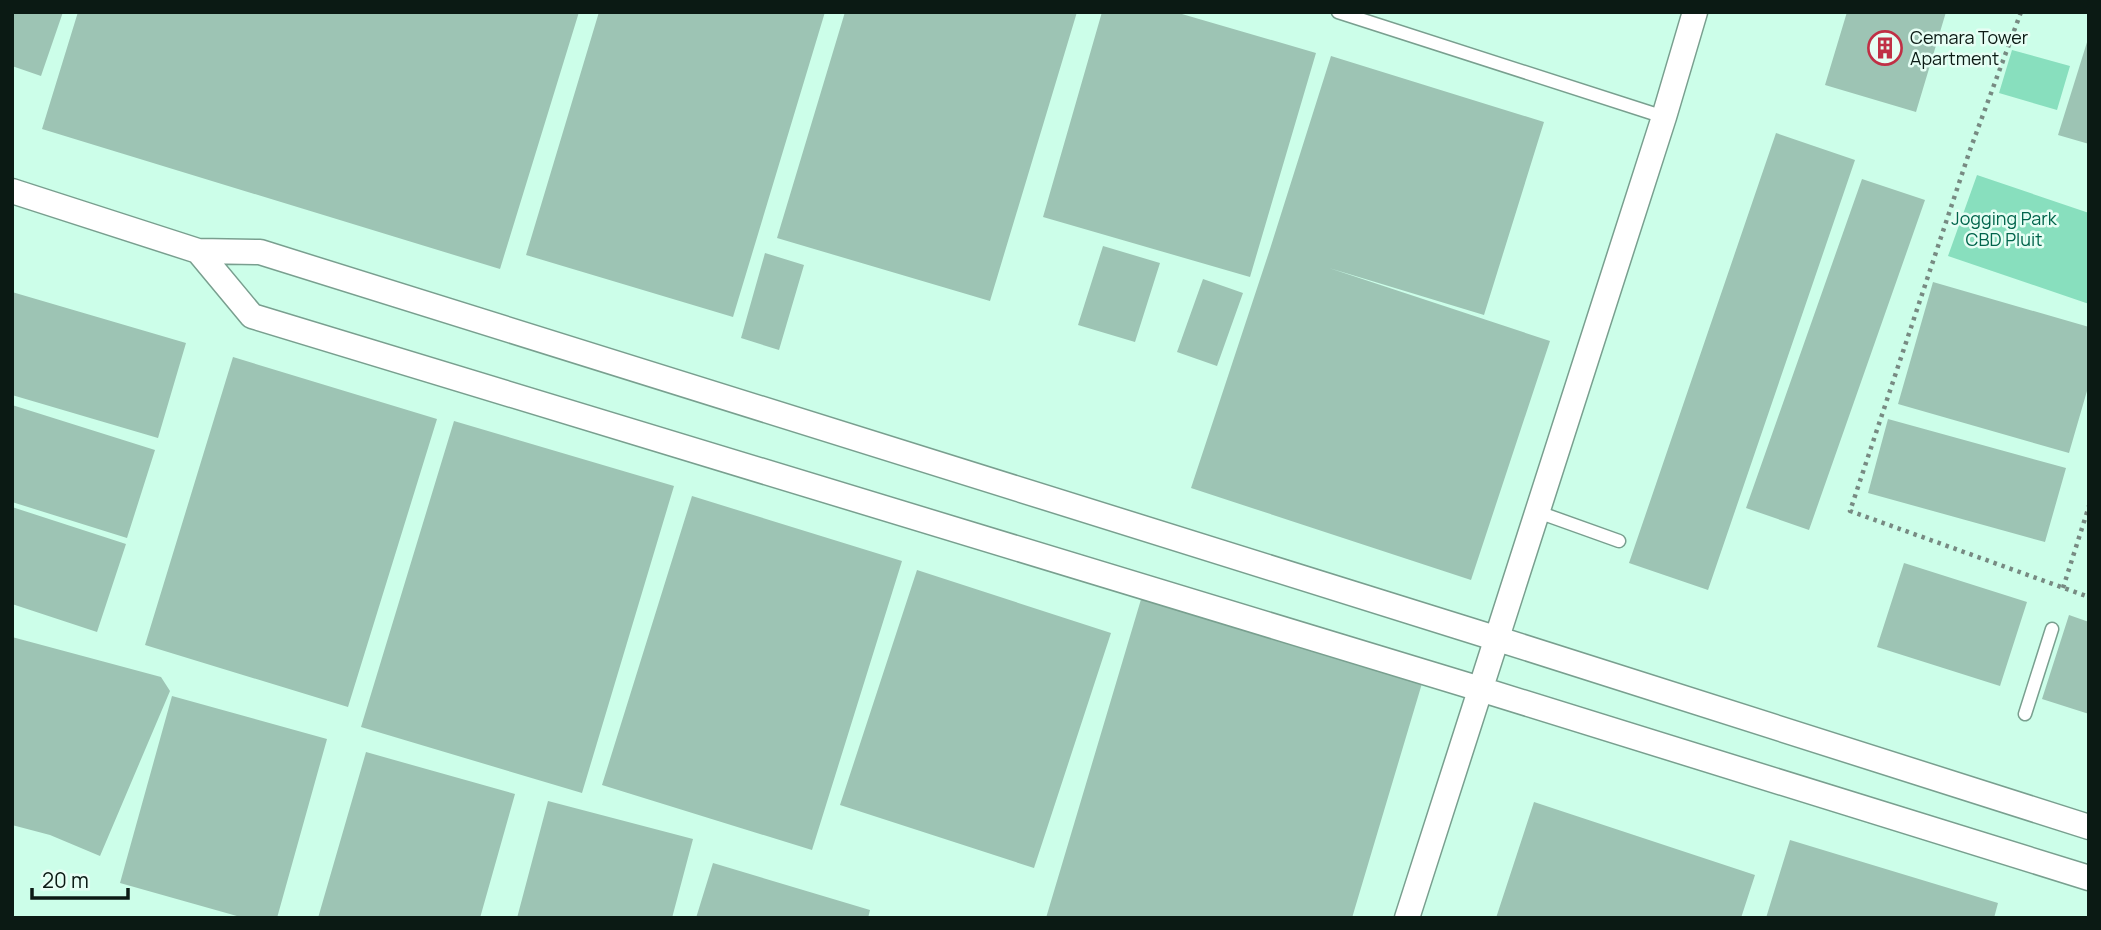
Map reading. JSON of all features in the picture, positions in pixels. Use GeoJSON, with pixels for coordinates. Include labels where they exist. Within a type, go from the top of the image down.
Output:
{"type":"FeatureCollection","features":[{"type":"Feature","properties":{"kind":"street"},"geometry":{"type":"LineString","coordinates":[[1407,918],[1664,117],[1695,12]]}},
{"type":"Feature","properties":{"kind":"street"},"geometry":{"type":"LineString","coordinates":[[12,191],[198,251],[260,252],[1498,639],[2089,827]]}},
{"type":"Feature","properties":{"kind":"street"},"geometry":{"type":"LineString","coordinates":[[198,251],[252,316],[1480,688],[2089,877]]}},
{"type":"Feature","properties":{"kind":"lane"},"geometry":{"type":"LineString","coordinates":[[1338,12],[1664,117]]}},
{"type":"Feature","properties":{"kind":"lane"},"geometry":{"type":"LineString","coordinates":[[1538,512],[1619,541]]}},
{"type":"Feature","properties":{"kind":"lane"},"geometry":{"type":"LineString","coordinates":[[2025,714],[2052,629]]}},
{"type":"Feature","properties":{"kind":"path"},"geometry":{"type":"LineString","coordinates":[[2021,12],[1970,150],[1850,511],[2089,597]]}},
{"type":"Feature","properties":{"kind":"path"},"geometry":{"type":"LineString","coordinates":[[2063,588],[2089,506]]}},
{"type":"Feature","properties":{"kind":"shaded area"},"geometry":{"type":"Polygon","coordinates":[[[12,12],[2089,12],[2089,918],[12,918],[12,12]]]}},
{"type":"Feature","properties":{"kind":"green space"},"geometry":{"type":"Polygon","coordinates":[[[2012,50],[2070,66],[2057,110],[1999,93],[2012,50]]]}},
{"type":"Feature","properties":{"kind":"green space","name":"Jogging Park CBD Pluit"},"geometry":{"type":"Polygon","coordinates":[[[1977,175],[2089,213],[2089,304],[1948,256],[1977,175]]]}},
{"type":"Feature","properties":{"kind":"building"},"geometry":{"type":"Polygon","coordinates":[[[12,12],[63,12],[41,76],[12,66],[12,12]]]}},
{"type":"Feature","properties":{"kind":"building"},"geometry":{"type":"Polygon","coordinates":[[[78,12],[579,12],[500,269],[42,129],[78,12]]]}},
{"type":"Feature","properties":{"kind":"building"},"geometry":{"type":"Polygon","coordinates":[[[599,12],[825,12],[733,317],[526,255],[599,12]]]}},
{"type":"Feature","properties":{"kind":"building"},"geometry":{"type":"Polygon","coordinates":[[[845,12],[1077,12],[990,301],[777,238],[845,12]]]}},
{"type":"Feature","properties":{"kind":"building"},"geometry":{"type":"Polygon","coordinates":[[[1102,12],[1175,12],[1316,53],[1250,277],[1043,217],[1102,12]]]}},
{"type":"Feature","properties":{"kind":"building","name":"Cemara Tower Apartment"},"geometry":{"type":"Polygon","coordinates":[[[1847,12],[1946,12],[1916,112],[1825,85],[1847,12]]]}},
{"type":"Feature","properties":{"kind":"building"},"geometry":{"type":"Polygon","coordinates":[[[2089,39],[2089,144],[2058,135],[2089,39]]]}},
{"type":"Feature","properties":{"kind":"building"},"geometry":{"type":"Polygon","coordinates":[[[1331,56],[1544,122],[1484,315],[1329,268],[1550,341],[1471,580],[1191,488],[1331,56]]]}},
{"type":"Feature","properties":{"kind":"building"},"geometry":{"type":"Polygon","coordinates":[[[1776,133],[1855,160],[1708,590],[1629,563],[1776,133]]]}},
{"type":"Feature","properties":{"kind":"building"},"geometry":{"type":"Polygon","coordinates":[[[1862,179],[1925,200],[1809,530],[1746,508],[1862,179]]]}},
{"type":"Feature","properties":{"kind":"building"},"geometry":{"type":"Polygon","coordinates":[[[1103,246],[1160,263],[1135,342],[1078,325],[1103,246]]]}},
{"type":"Feature","properties":{"kind":"building"},"geometry":{"type":"Polygon","coordinates":[[[765,253],[804,265],[779,350],[741,338],[765,253]]]}},
{"type":"Feature","properties":{"kind":"building"},"geometry":{"type":"Polygon","coordinates":[[[1203,279],[1243,293],[1217,366],[1177,352],[1203,279]]]}},
{"type":"Feature","properties":{"kind":"building"},"geometry":{"type":"Polygon","coordinates":[[[1933,282],[2089,327],[2089,384],[2069,453],[1898,404],[1933,282]]]}},
{"type":"Feature","properties":{"kind":"building"},"geometry":{"type":"Polygon","coordinates":[[[12,292],[186,343],[158,438],[12,395],[12,292]]]}},
{"type":"Feature","properties":{"kind":"building"},"geometry":{"type":"Polygon","coordinates":[[[233,357],[437,419],[348,707],[145,645],[233,357]]]}},
{"type":"Feature","properties":{"kind":"building"},"geometry":{"type":"Polygon","coordinates":[[[12,405],[155,450],[127,538],[12,502],[12,405]]]}},
{"type":"Feature","properties":{"kind":"building"},"geometry":{"type":"Polygon","coordinates":[[[1888,419],[2066,468],[2045,542],[1868,493],[1888,419]]]}},
{"type":"Feature","properties":{"kind":"building"},"geometry":{"type":"Polygon","coordinates":[[[454,421],[674,486],[582,793],[361,727],[454,421]]]}},
{"type":"Feature","properties":{"kind":"building"},"geometry":{"type":"Polygon","coordinates":[[[692,496],[902,561],[812,850],[602,785],[692,496]]]}},
{"type":"Feature","properties":{"kind":"building"},"geometry":{"type":"Polygon","coordinates":[[[12,507],[126,544],[97,632],[12,604],[12,507]]]}},
{"type":"Feature","properties":{"kind":"building"},"geometry":{"type":"Polygon","coordinates":[[[1904,563],[2027,602],[2000,686],[1877,647],[1904,563]]]}},
{"type":"Feature","properties":{"kind":"building"},"geometry":{"type":"Polygon","coordinates":[[[917,570],[1111,633],[1034,868],[840,805],[917,570]]]}},
{"type":"Feature","properties":{"kind":"building"},"geometry":{"type":"Polygon","coordinates":[[[1142,596],[1423,680],[1352,918],[1046,918],[1142,596]]]}},
{"type":"Feature","properties":{"kind":"building"},"geometry":{"type":"Polygon","coordinates":[[[2069,615],[2089,622],[2089,714],[2042,699],[2069,615]]]}},
{"type":"Feature","properties":{"kind":"building"},"geometry":{"type":"Polygon","coordinates":[[[12,637],[161,677],[170,691],[100,856],[50,835],[12,825],[12,637]]]}},
{"type":"Feature","properties":{"kind":"building"},"geometry":{"type":"Polygon","coordinates":[[[172,696],[327,739],[277,918],[244,918],[120,883],[172,696]]]}},
{"type":"Feature","properties":{"kind":"building"},"geometry":{"type":"Polygon","coordinates":[[[366,752],[515,794],[480,918],[318,918],[366,752]]]}},
{"type":"Feature","properties":{"kind":"building"},"geometry":{"type":"Polygon","coordinates":[[[548,801],[693,839],[672,918],[517,918],[548,801]]]}},
{"type":"Feature","properties":{"kind":"building"},"geometry":{"type":"Polygon","coordinates":[[[1534,802],[1755,875],[1741,918],[1496,918],[1534,802]]]}},
{"type":"Feature","properties":{"kind":"building"},"geometry":{"type":"Polygon","coordinates":[[[1790,840],[1998,903],[1994,918],[1766,918],[1790,840]]]}},
{"type":"Feature","properties":{"kind":"building"},"geometry":{"type":"Polygon","coordinates":[[[713,863],[870,910],[868,918],[696,918],[713,863]]]}},
{"type":"Feature","properties":{"kind":"place","name":"Cemara Tower Apartment"},"geometry":{"type":"Point","coordinates":[1885,48]}}]}
